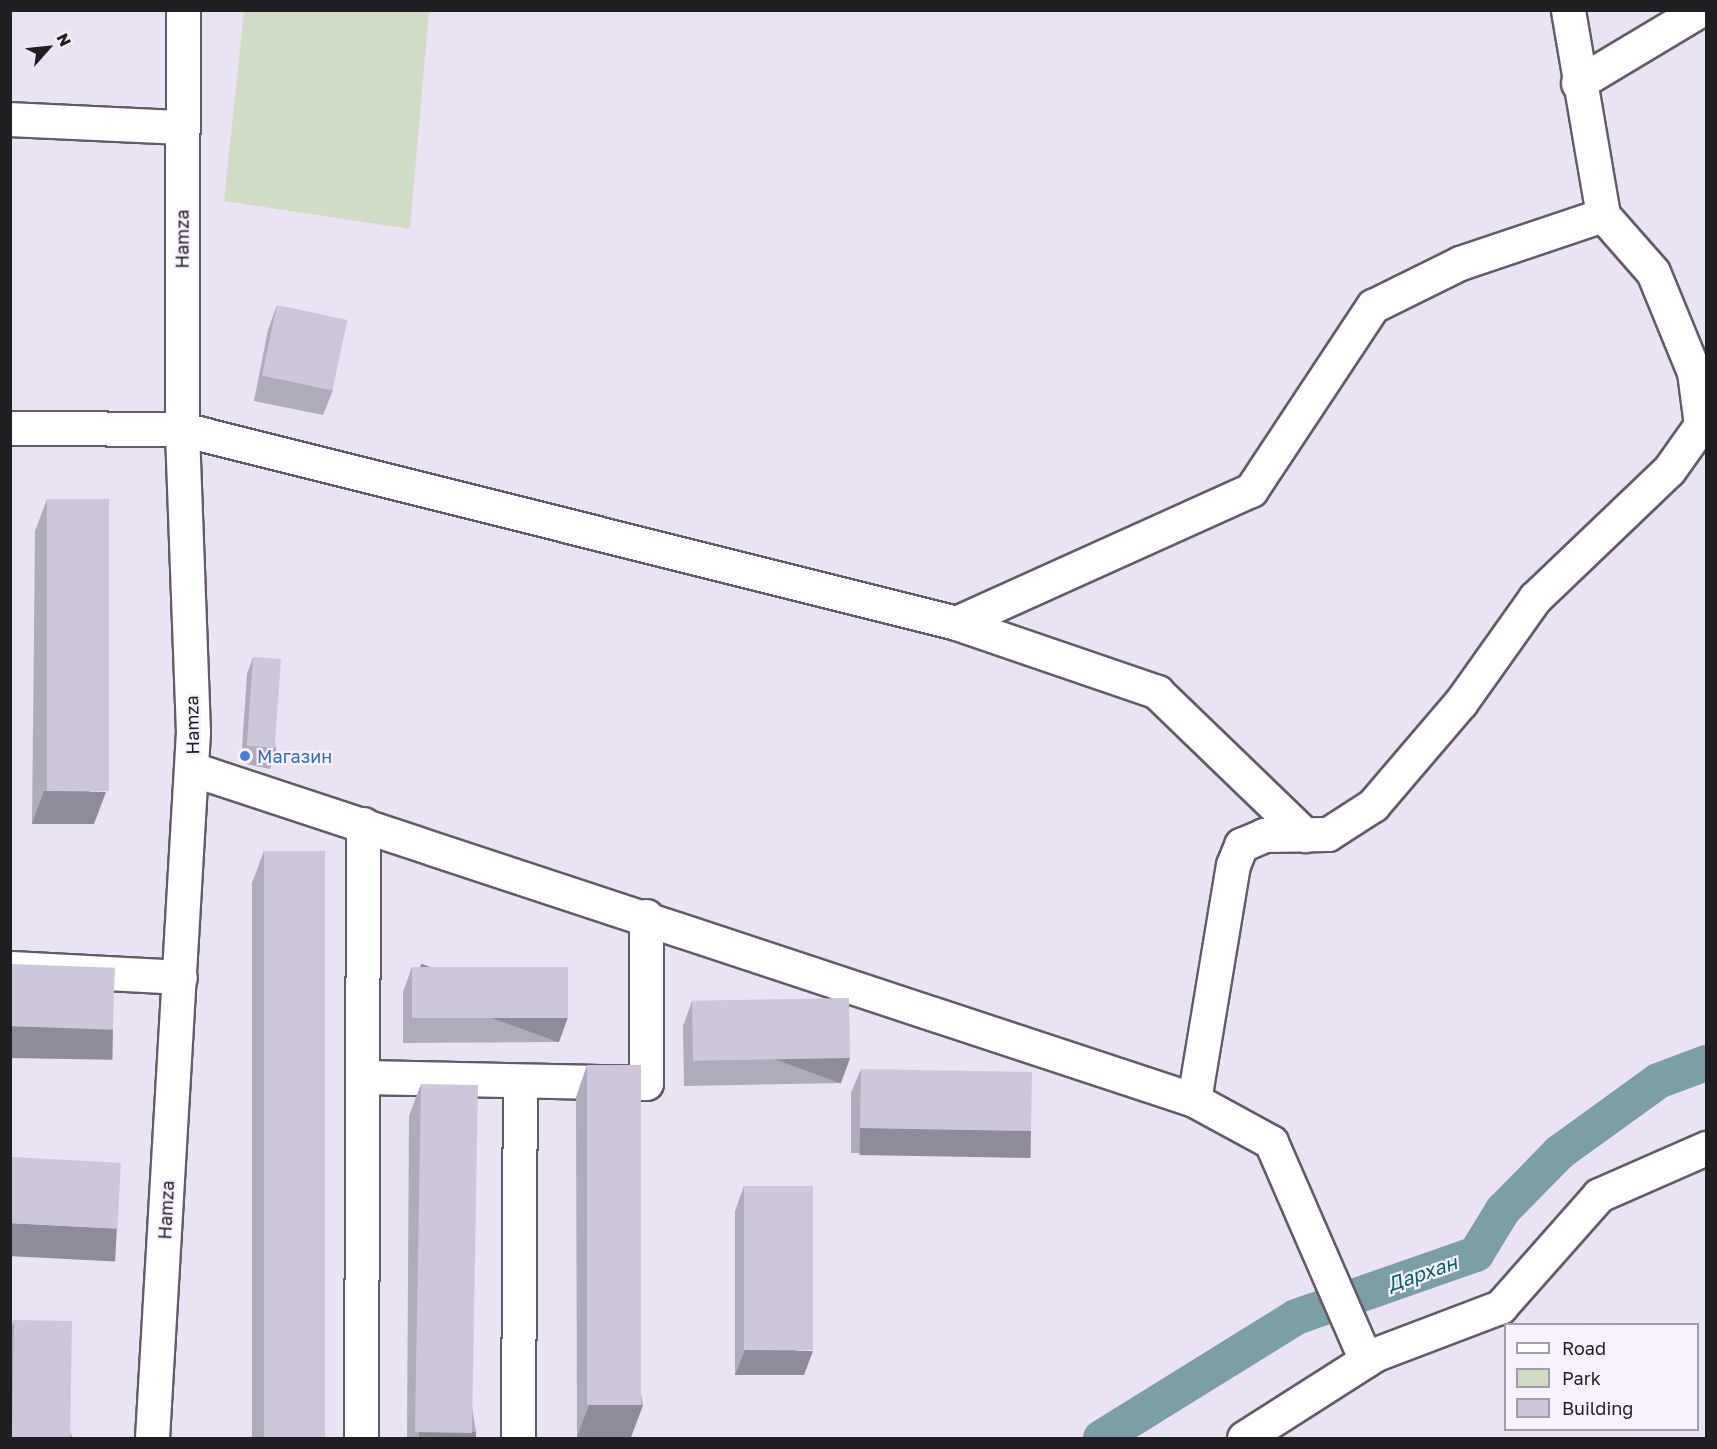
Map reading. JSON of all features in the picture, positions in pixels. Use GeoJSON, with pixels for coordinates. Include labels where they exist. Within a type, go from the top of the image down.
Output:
{"type":"FeatureCollection","features":[{"type":"Feature","properties":{"kind":"street","name":"Hamza"},"geometry":{"type":"LineString","coordinates":[[153,1438],[192,768],[182,429],[183,10]]}},
{"type":"Feature","properties":{"kind":"street"},"geometry":{"type":"LineString","coordinates":[[1194,1100],[1233,865],[1241,845],[1253,836],[1305,835],[1349,825],[1373,805],[1461,702],[1535,598],[1669,470],[1704,424],[1694,372],[1653,272],[1604,215],[1578,83],[1568,10]]}},
{"type":"Feature","properties":{"kind":"street"},"geometry":{"type":"LineString","coordinates":[[1578,83],[1700,10]]}},
{"type":"Feature","properties":{"kind":"street"},"geometry":{"type":"LineString","coordinates":[[10,119],[182,127]]}},
{"type":"Feature","properties":{"kind":"street"},"geometry":{"type":"LineString","coordinates":[[956,623],[1251,490],[1373,306],[1460,263],[1604,215]]}},
{"type":"Feature","properties":{"kind":"street"},"geometry":{"type":"LineString","coordinates":[[10,428],[182,429],[956,623],[1157,692],[1305,835]]}},
{"type":"Feature","properties":{"kind":"street"},"geometry":{"type":"LineString","coordinates":[[192,768],[646,916],[1194,1100],[1272,1142],[1366,1360]]}},
{"type":"Feature","properties":{"kind":"street"},"geometry":{"type":"LineString","coordinates":[[361,1438],[363,824]]}},
{"type":"Feature","properties":{"kind":"street"},"geometry":{"type":"LineString","coordinates":[[362,1077],[646,1083],[646,916]]}},
{"type":"Feature","properties":{"kind":"street"},"geometry":{"type":"LineString","coordinates":[[10,968],[180,977]]}},
{"type":"Feature","properties":{"kind":"street"},"geometry":{"type":"LineString","coordinates":[[518,1438],[520,1081]]}},
{"type":"Feature","properties":{"kind":"street"},"geometry":{"type":"LineString","coordinates":[[1244,1438],[1366,1360],[1500,1307],[1599,1195],[1707,1148]]}},
{"type":"Feature","properties":{"kind":"green space"},"geometry":{"type":"Polygon","coordinates":[[[244,11],[429,11],[410,229],[224,201],[244,11]]]}},
{"type":"Feature","properties":{"kind":"building"},"geometry":{"type":"Polygon","coordinates":[[[277,305],[347,320],[332,390],[262,375],[277,305]]]}},
{"type":"Feature","properties":{"kind":"building"},"geometry":{"type":"Polygon","coordinates":[[[47,499],[109,499],[109,791],[47,791],[47,499]]]}},
{"type":"Feature","properties":{"kind":"building"},"geometry":{"type":"Polygon","coordinates":[[[253,657],[281,659],[275,748],[247,746],[253,657]]]}},
{"type":"Feature","properties":{"kind":"building"},"geometry":{"type":"Polygon","coordinates":[[[264,851],[325,851],[325,1438],[264,1438],[264,851]]]}},
{"type":"Feature","properties":{"kind":"building"},"geometry":{"type":"Polygon","coordinates":[[[10,964],[115,968],[113,1030],[10,1026],[10,964]]]}},
{"type":"Feature","properties":{"kind":"building"},"geometry":{"type":"Polygon","coordinates":[[[412,967],[568,967],[568,1018],[412,1018],[412,967]]]}},
{"type":"Feature","properties":{"kind":"building"},"geometry":{"type":"Polygon","coordinates":[[[849,998],[850,1058],[693,1061],[692,1001],[849,998]]]}},
{"type":"Feature","properties":{"kind":"building"},"geometry":{"type":"Polygon","coordinates":[[[587,1065],[641,1065],[641,1405],[587,1405],[587,1065]]]}},
{"type":"Feature","properties":{"kind":"building"},"geometry":{"type":"Polygon","coordinates":[[[861,1069],[1032,1072],[1031,1131],[860,1128],[861,1069]]]}},
{"type":"Feature","properties":{"kind":"building"},"geometry":{"type":"Polygon","coordinates":[[[421,1084],[478,1085],[472,1433],[415,1432],[421,1084]]]}},
{"type":"Feature","properties":{"kind":"building"},"geometry":{"type":"Polygon","coordinates":[[[10,1157],[121,1163],[117,1229],[10,1223],[10,1157]]]}},
{"type":"Feature","properties":{"kind":"building"},"geometry":{"type":"Polygon","coordinates":[[[744,1186],[813,1186],[813,1350],[744,1350],[744,1186]]]}},
{"type":"Feature","properties":{"kind":"building"},"geometry":{"type":"Polygon","coordinates":[[[14,1320],[72,1321],[70,1438],[12,1438],[14,1320]]]}},
{"type":"Feature","properties":{"kind":"waterway","name":"Дархан"},"geometry":{"type":"LineString","coordinates":[[1101,1438],[1296,1317],[1476,1254],[1503,1210],[1560,1152],[1658,1081],[1706,1063]]}},
{"type":"Feature","properties":{"kind":"place","name":"Магазин"},"geometry":{"type":"Point","coordinates":[245,756]}}]}
